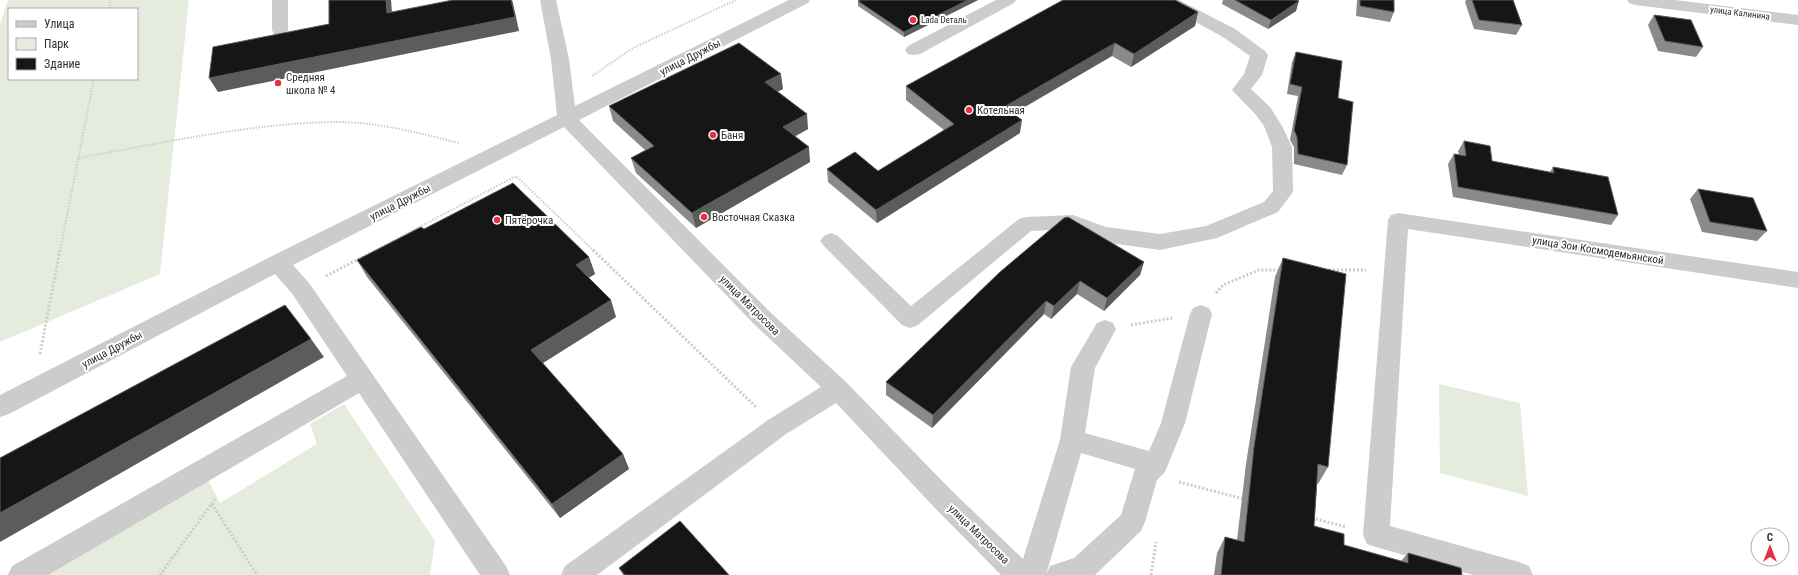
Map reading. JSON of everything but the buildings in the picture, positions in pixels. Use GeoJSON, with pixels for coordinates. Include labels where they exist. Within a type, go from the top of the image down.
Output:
{"type":"FeatureCollection","features":[{"type":"Feature","properties":{"kind":"street"},"geometry":{"type":"LineString","coordinates":[[280,0],[280,30]]}},
{"type":"Feature","properties":{"kind":"street"},"geometry":{"type":"LineString","coordinates":[[548,0],[563,79],[567,119]]}},
{"type":"Feature","properties":{"kind":"street","name":"улица Дружбы"},"geometry":{"type":"LineString","coordinates":[[0,407],[278,263],[802,0]]}},
{"type":"Feature","properties":{"kind":"street"},"geometry":{"type":"LineString","coordinates":[[914,50],[1008,0]]}},
{"type":"Feature","properties":{"kind":"street"},"geometry":{"type":"LineString","coordinates":[[831,241],[910,319],[1026,224],[1072,222],[1103,234],[1160,242],[1210,233],[1271,207],[1283,192],[1282,147],[1273,126],[1266,116],[1241,90],[1253,75],[1258,55],[1229,33],[1167,0]]}},
{"type":"Feature","properties":{"kind":"street","name":"улица Калинина"},"geometry":{"type":"LineString","coordinates":[[1635,0],[1798,20]]}},
{"type":"Feature","properties":{"kind":"street","name":"улица Матросова"},"geometry":{"type":"LineString","coordinates":[[567,119],[762,318],[838,389],[942,498],[1020,575]]}},
{"type":"Feature","properties":{"kind":"street","name":"улица Зои Космодемьянской"},"geometry":{"type":"LineString","coordinates":[[1394,271],[1398,220],[1798,280]]}},
{"type":"Feature","properties":{"kind":"street"},"geometry":{"type":"LineString","coordinates":[[278,263],[301,289],[496,575]]}},
{"type":"Feature","properties":{"kind":"street"},"geometry":{"type":"LineString","coordinates":[[1394,271],[1376,535],[1518,575]]}},
{"type":"Feature","properties":{"kind":"street"},"geometry":{"type":"LineString","coordinates":[[1060,575],[1082,569],[1132,522],[1151,469],[1173,423],[1201,314]]}},
{"type":"Feature","properties":{"kind":"street"},"geometry":{"type":"LineString","coordinates":[[1032,575],[1072,440],[1083,367],[1104,329]]}},
{"type":"Feature","properties":{"kind":"street"},"geometry":{"type":"LineString","coordinates":[[22,575],[362,379]]}},
{"type":"Feature","properties":{"kind":"street"},"geometry":{"type":"LineString","coordinates":[[575,575],[777,427],[838,389]]}},
{"type":"Feature","properties":{"kind":"street"},"geometry":{"type":"LineString","coordinates":[[1072,440],[1151,469]]}},
{"type":"Feature","properties":{"kind":"path"},"geometry":{"type":"LineString","coordinates":[[31,392],[94,80]]}},
{"type":"Feature","properties":{"kind":"path"},"geometry":{"type":"LineString","coordinates":[[78,158],[246,129],[293,124],[338,122],[404,129],[465,145]]}},
{"type":"Feature","properties":{"kind":"path"},"geometry":{"type":"LineString","coordinates":[[301,289],[516,176],[777,427]]}},
{"type":"Feature","properties":{"kind":"path"},"geometry":{"type":"LineString","coordinates":[[1104,329],[1201,314],[1223,285],[1259,270],[1282,270]]}},
{"type":"Feature","properties":{"kind":"path"},"geometry":{"type":"LineString","coordinates":[[1322,270],[1394,271]]}},
{"type":"Feature","properties":{"kind":"path"},"geometry":{"type":"LineString","coordinates":[[1151,469],[1248,500]]}},
{"type":"Feature","properties":{"kind":"path"},"geometry":{"type":"LineString","coordinates":[[187,480],[212,505],[257,575]]}},
{"type":"Feature","properties":{"kind":"path"},"geometry":{"type":"LineString","coordinates":[[160,575],[216,498]]}},
{"type":"Feature","properties":{"kind":"path"},"geometry":{"type":"LineString","coordinates":[[1308,516],[1376,535]]}},
{"type":"Feature","properties":{"kind":"green space"},"geometry":{"type":"Polygon","coordinates":[[[8,0],[189,0],[160,274],[0,342],[0,24],[8,0]]]}},
{"type":"Feature","properties":{"kind":"green space"},"geometry":{"type":"Polygon","coordinates":[[[1439,384],[1520,403],[1528,496],[1440,473],[1439,384]]]}},
{"type":"Feature","properties":{"kind":"green space"},"geometry":{"type":"Polygon","coordinates":[[[344,404],[435,541],[430,575],[39,575],[206,476],[220,503],[317,444],[310,424],[344,404]]]}},
{"type":"Feature","properties":{"kind":"place","name":"Lada Dеталь"},"geometry":{"type":"Point","coordinates":[913,20]}},
{"type":"Feature","properties":{"kind":"place","name":"Средняя школа № 4"},"geometry":{"type":"Point","coordinates":[278,83]}},
{"type":"Feature","properties":{"kind":"place","name":"Котельная"},"geometry":{"type":"Point","coordinates":[969,110]}},
{"type":"Feature","properties":{"kind":"place","name":"Баня"},"geometry":{"type":"Point","coordinates":[713,135]}},
{"type":"Feature","properties":{"kind":"place","name":"Восточная Сказка"},"geometry":{"type":"Point","coordinates":[704,217]}},
{"type":"Feature","properties":{"kind":"place","name":"Пятёрочка"},"geometry":{"type":"Point","coordinates":[497,220]}}]}
